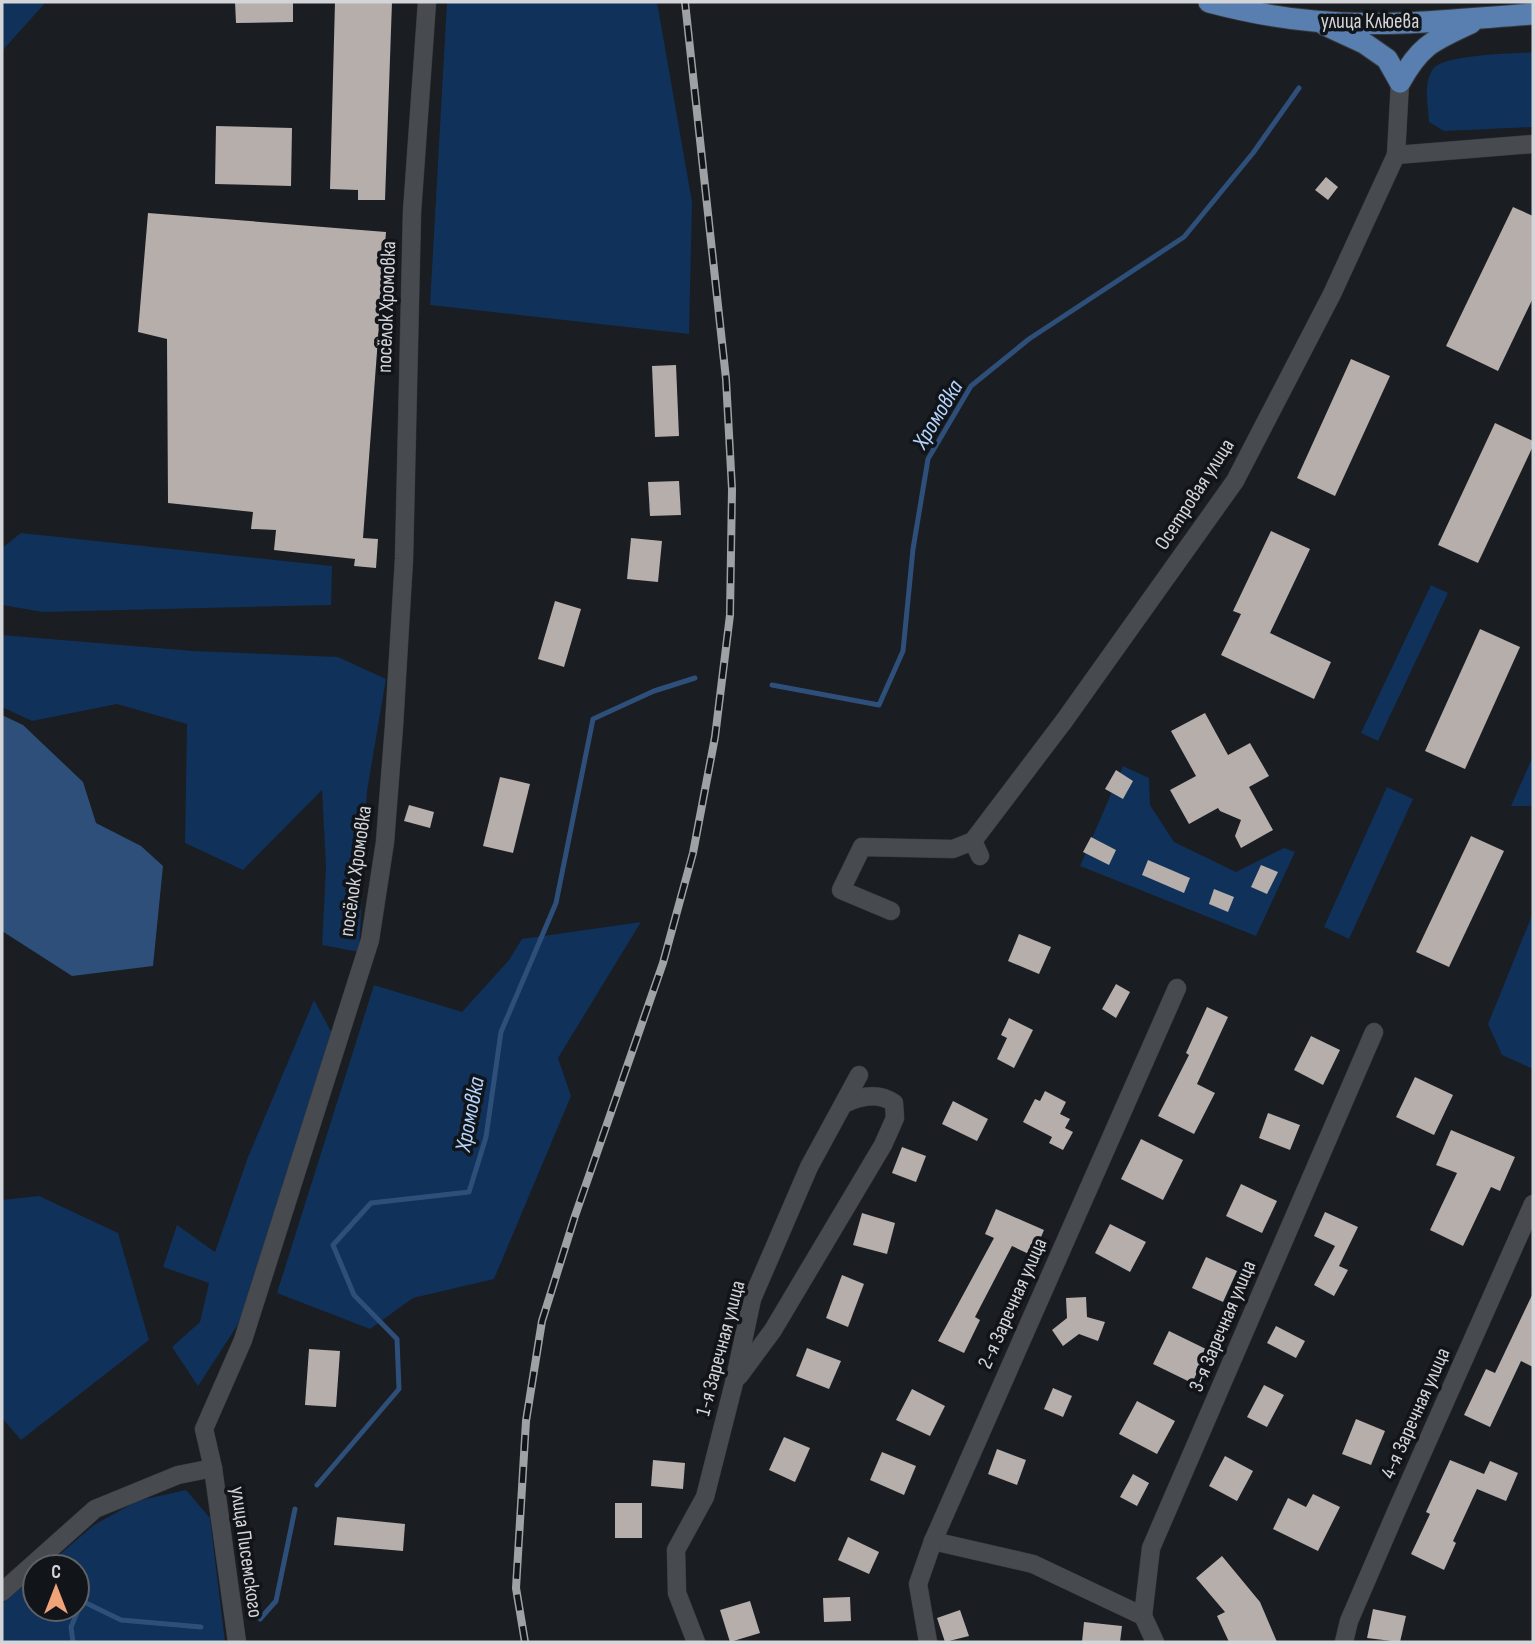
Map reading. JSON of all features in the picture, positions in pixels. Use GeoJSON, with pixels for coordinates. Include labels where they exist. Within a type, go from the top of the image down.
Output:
{"type":"FeatureCollection","features":[{"type":"Feature","properties":{"kind":"main road","name":"улица Клюева"},"geometry":{"type":"LineString","coordinates":[[1209,2],[1317,22],[1398,23],[1533,14]]}},
{"type":"Feature","properties":{"kind":"main road"},"geometry":{"type":"LineString","coordinates":[[1400,82],[1413,58],[1432,42],[1482,18]]}},
{"type":"Feature","properties":{"kind":"main road"},"geometry":{"type":"LineString","coordinates":[[1317,22],[1364,43],[1387,59],[1400,82]]}},
{"type":"Feature","properties":{"kind":"street","name":"посёлок Хромовка"},"geometry":{"type":"LineString","coordinates":[[213,1468],[204,1429],[243,1340],[370,940],[383,854],[404,559],[412,212],[426,2]]}},
{"type":"Feature","properties":{"kind":"street","name":"Осетровая улица"},"geometry":{"type":"LineString","coordinates":[[891,911],[841,890],[862,847],[977,848],[1235,481],[1332,295],[1396,155],[1400,82]]}},
{"type":"Feature","properties":{"kind":"street"},"geometry":{"type":"LineString","coordinates":[[1396,155],[1533,145]]}},
{"type":"Feature","properties":{"kind":"street","name":"2-я Заречная улица"},"geometry":{"type":"LineString","coordinates":[[928,1642],[918,1584],[933,1541],[1177,988]]}},
{"type":"Feature","properties":{"kind":"street","name":"3-я Заречная улица"},"geometry":{"type":"LineString","coordinates":[[1143,1616],[1151,1548],[1374,1032]]}},
{"type":"Feature","properties":{"kind":"street","name":"1-я Заречная улица"},"geometry":{"type":"LineString","coordinates":[[696,1642],[677,1593],[676,1550],[705,1496],[752,1299],[809,1167],[859,1075]]}},
{"type":"Feature","properties":{"kind":"street"},"geometry":{"type":"LineString","coordinates":[[734,1383],[773,1330],[883,1145],[895,1118],[894,1103],[884,1098],[856,1098],[844,1104]]}},
{"type":"Feature","properties":{"kind":"street","name":"4-я Заречная улица"},"geometry":{"type":"LineString","coordinates":[[1344,1642],[1349,1621],[1396,1511],[1533,1204]]}},
{"type":"Feature","properties":{"kind":"street"},"geometry":{"type":"LineString","coordinates":[[2,1592],[95,1509],[178,1475],[213,1468]]}},
{"type":"Feature","properties":{"kind":"street","name":"улица Писемского"},"geometry":{"type":"LineString","coordinates":[[213,1468],[237,1642]]}},
{"type":"Feature","properties":{"kind":"street"},"geometry":{"type":"LineString","coordinates":[[933,1541],[1032,1564],[1143,1616],[1155,1642]]}},
{"type":"Feature","properties":{"kind":"shaded area"},"geometry":{"type":"Polygon","coordinates":[[[2,2],[46,2],[2,51],[2,2]]]}},
{"type":"Feature","properties":{"kind":"shaded area"},"geometry":{"type":"Polygon","coordinates":[[[447,2],[657,2],[692,202],[689,334],[430,305],[447,2]]]}},
{"type":"Feature","properties":{"kind":"shaded area"},"geometry":{"type":"Polygon","coordinates":[[[1533,52],[1533,127],[1444,131],[1429,122],[1428,81],[1433,69],[1440,64],[1450,60],[1495,54],[1533,52]]]}},
{"type":"Feature","properties":{"kind":"shaded area"},"geometry":{"type":"Polygon","coordinates":[[[21,533],[332,566],[331,605],[43,612],[2,605],[2,548],[21,533]]]}},
{"type":"Feature","properties":{"kind":"shaded area"},"geometry":{"type":"Polygon","coordinates":[[[1431,585],[1448,593],[1378,741],[1361,733],[1431,585]]]}},
{"type":"Feature","properties":{"kind":"shaded area"},"geometry":{"type":"Polygon","coordinates":[[[2,635],[193,651],[338,657],[386,679],[367,791],[359,952],[322,945],[326,866],[322,790],[243,870],[185,843],[187,724],[117,704],[32,721],[2,707],[2,635]]]}},
{"type":"Feature","properties":{"kind":"shaded area"},"geometry":{"type":"Polygon","coordinates":[[[2,715],[23,725],[83,782],[96,823],[141,846],[163,866],[153,966],[72,976],[2,931],[2,715]]]}},
{"type":"Feature","properties":{"kind":"shaded area"},"geometry":{"type":"Polygon","coordinates":[[[1533,756],[1533,806],[1511,806],[1533,756]]]}},
{"type":"Feature","properties":{"kind":"shaded area"},"geometry":{"type":"Polygon","coordinates":[[[1123,766],[1149,778],[1150,805],[1174,842],[1236,872],[1284,848],[1295,852],[1256,936],[1080,866],[1123,766]]]}},
{"type":"Feature","properties":{"kind":"shaded area"},"geometry":{"type":"Polygon","coordinates":[[[1387,787],[1413,799],[1349,939],[1324,927],[1387,787]]]}},
{"type":"Feature","properties":{"kind":"shaded area"},"geometry":{"type":"Polygon","coordinates":[[[1533,913],[1533,1069],[1502,1055],[1488,1024],[1533,913]]]}},
{"type":"Feature","properties":{"kind":"shaded area"},"geometry":{"type":"Polygon","coordinates":[[[641,922],[558,1058],[571,1096],[494,1279],[413,1298],[370,1329],[277,1293],[374,985],[462,1012],[509,960],[522,939],[641,922]]]}},
{"type":"Feature","properties":{"kind":"shaded area"},"geometry":{"type":"Polygon","coordinates":[[[314,1000],[335,1039],[287,1204],[237,1326],[198,1386],[172,1347],[200,1322],[209,1283],[163,1267],[177,1225],[215,1252],[248,1157],[314,1000]]]}},
{"type":"Feature","properties":{"kind":"shaded area"},"geometry":{"type":"Polygon","coordinates":[[[39,1196],[118,1233],[149,1340],[21,1440],[2,1418],[2,1200],[39,1196]]]}},
{"type":"Feature","properties":{"kind":"shaded area"},"geometry":{"type":"Polygon","coordinates":[[[186,1490],[210,1518],[225,1642],[2,1642],[2,1604],[21,1588],[21,1623],[91,1623],[91,1553],[61,1553],[94,1525],[137,1501],[186,1490]]]}},
{"type":"Feature","properties":{"kind":"building"},"geometry":{"type":"Polygon","coordinates":[[[235,2],[293,2],[293,22],[236,23],[235,2]]]}},
{"type":"Feature","properties":{"kind":"building"},"geometry":{"type":"Polygon","coordinates":[[[335,2],[392,2],[385,200],[358,200],[358,190],[330,189],[335,2]]]}},
{"type":"Feature","properties":{"kind":"building"},"geometry":{"type":"Polygon","coordinates":[[[216,126],[292,128],[291,186],[215,184],[216,126]]]}},
{"type":"Feature","properties":{"kind":"building"},"geometry":{"type":"Polygon","coordinates":[[[1326,177],[1338,187],[1328,200],[1315,190],[1326,177]]]}},
{"type":"Feature","properties":{"kind":"building"},"geometry":{"type":"Polygon","coordinates":[[[1513,207],[1533,216],[1533,298],[1498,371],[1446,346],[1513,207]]]}},
{"type":"Feature","properties":{"kind":"building"},"geometry":{"type":"Polygon","coordinates":[[[148,213],[386,232],[363,538],[378,539],[376,568],[354,566],[355,559],[274,550],[276,530],[251,529],[253,512],[168,503],[167,339],[138,332],[148,213]]]}},
{"type":"Feature","properties":{"kind":"building"},"geometry":{"type":"Polygon","coordinates":[[[1351,359],[1390,376],[1335,496],[1297,478],[1351,359]]]}},
{"type":"Feature","properties":{"kind":"building"},"geometry":{"type":"Polygon","coordinates":[[[676,365],[679,436],[655,437],[652,366],[676,365]]]}},
{"type":"Feature","properties":{"kind":"building"},"geometry":{"type":"Polygon","coordinates":[[[1495,423],[1533,441],[1533,446],[1478,563],[1438,545],[1495,423]]]}},
{"type":"Feature","properties":{"kind":"building"},"geometry":{"type":"Polygon","coordinates":[[[679,481],[681,515],[650,516],[648,482],[679,481]]]}},
{"type":"Feature","properties":{"kind":"building"},"geometry":{"type":"Polygon","coordinates":[[[1271,531],[1310,549],[1270,633],[1331,662],[1314,699],[1221,655],[1241,614],[1233,611],[1271,531]]]}},
{"type":"Feature","properties":{"kind":"building"},"geometry":{"type":"Polygon","coordinates":[[[631,538],[662,541],[658,582],[627,579],[631,538]]]}},
{"type":"Feature","properties":{"kind":"building"},"geometry":{"type":"Polygon","coordinates":[[[555,601],[581,609],[564,667],[538,659],[555,601]]]}},
{"type":"Feature","properties":{"kind":"building"},"geometry":{"type":"Polygon","coordinates":[[[1480,629],[1520,647],[1465,769],[1425,751],[1480,629]]]}},
{"type":"Feature","properties":{"kind":"building"},"geometry":{"type":"Polygon","coordinates":[[[1205,713],[1228,755],[1250,743],[1269,776],[1249,787],[1273,830],[1241,848],[1235,836],[1241,820],[1218,808],[1189,824],[1170,790],[1196,776],[1171,731],[1205,713]]]}},
{"type":"Feature","properties":{"kind":"building"},"geometry":{"type":"Polygon","coordinates":[[[1116,770],[1133,781],[1123,799],[1105,789],[1116,770]]]}},
{"type":"Feature","properties":{"kind":"building"},"geometry":{"type":"Polygon","coordinates":[[[500,777],[530,784],[513,853],[483,846],[500,777]]]}},
{"type":"Feature","properties":{"kind":"building"},"geometry":{"type":"Polygon","coordinates":[[[409,805],[434,812],[430,828],[404,821],[409,805]]]}},
{"type":"Feature","properties":{"kind":"building"},"geometry":{"type":"Polygon","coordinates":[[[1471,836],[1504,851],[1449,967],[1416,952],[1471,836]]]}},
{"type":"Feature","properties":{"kind":"building"},"geometry":{"type":"Polygon","coordinates":[[[1091,837],[1116,850],[1109,865],[1083,852],[1091,837]]]}},
{"type":"Feature","properties":{"kind":"building"},"geometry":{"type":"Polygon","coordinates":[[[1148,860],[1190,878],[1184,893],[1142,875],[1148,860]]]}},
{"type":"Feature","properties":{"kind":"building"},"geometry":{"type":"Polygon","coordinates":[[[1261,865],[1278,872],[1267,894],[1251,887],[1261,865]]]}},
{"type":"Feature","properties":{"kind":"building"},"geometry":{"type":"Polygon","coordinates":[[[1214,889],[1234,897],[1228,912],[1209,904],[1214,889]]]}},
{"type":"Feature","properties":{"kind":"building"},"geometry":{"type":"Polygon","coordinates":[[[1019,934],[1051,947],[1039,974],[1008,961],[1019,934]]]}},
{"type":"Feature","properties":{"kind":"building"},"geometry":{"type":"Polygon","coordinates":[[[1116,984],[1130,992],[1116,1018],[1102,1009],[1116,984]]]}},
{"type":"Feature","properties":{"kind":"building"},"geometry":{"type":"Polygon","coordinates":[[[1207,1007],[1228,1017],[1197,1084],[1215,1093],[1194,1134],[1158,1116],[1189,1055],[1186,1053],[1207,1007]]]}},
{"type":"Feature","properties":{"kind":"building"},"geometry":{"type":"Polygon","coordinates":[[[1009,1018],[1033,1030],[1014,1068],[997,1059],[1007,1038],[1001,1035],[1009,1018]]]}},
{"type":"Feature","properties":{"kind":"building"},"geometry":{"type":"Polygon","coordinates":[[[1311,1036],[1340,1050],[1323,1085],[1294,1070],[1311,1036]]]}},
{"type":"Feature","properties":{"kind":"building"},"geometry":{"type":"Polygon","coordinates":[[[1415,1077],[1453,1095],[1434,1135],[1396,1117],[1415,1077]]]}},
{"type":"Feature","properties":{"kind":"building"},"geometry":{"type":"Polygon","coordinates":[[[1045,1091],[1066,1102],[1060,1114],[1070,1119],[1065,1128],[1073,1132],[1063,1150],[1049,1143],[1052,1137],[1023,1122],[1035,1099],[1040,1101],[1045,1091]]]}},
{"type":"Feature","properties":{"kind":"building"},"geometry":{"type":"Polygon","coordinates":[[[953,1101],[988,1119],[977,1141],[942,1124],[953,1101]]]}},
{"type":"Feature","properties":{"kind":"building"},"geometry":{"type":"Polygon","coordinates":[[[1268,1113],[1300,1125],[1290,1150],[1259,1138],[1268,1113]]]}},
{"type":"Feature","properties":{"kind":"building"},"geometry":{"type":"Polygon","coordinates":[[[1451,1130],[1515,1157],[1500,1191],[1491,1187],[1463,1246],[1430,1230],[1457,1173],[1436,1165],[1451,1130]]]}},
{"type":"Feature","properties":{"kind":"building"},"geometry":{"type":"Polygon","coordinates":[[[1141,1139],[1183,1160],[1163,1200],[1121,1179],[1141,1139]]]}},
{"type":"Feature","properties":{"kind":"building"},"geometry":{"type":"Polygon","coordinates":[[[902,1147],[926,1156],[916,1182],[892,1173],[902,1147]]]}},
{"type":"Feature","properties":{"kind":"building"},"geometry":{"type":"Polygon","coordinates":[[[1241,1184],[1277,1201],[1262,1233],[1226,1216],[1241,1184]]]}},
{"type":"Feature","properties":{"kind":"building"},"geometry":{"type":"Polygon","coordinates":[[[996,1209],[1044,1230],[1033,1256],[1012,1246],[975,1317],[980,1320],[964,1353],[938,1341],[994,1238],[985,1234],[996,1209]]]}},
{"type":"Feature","properties":{"kind":"building"},"geometry":{"type":"Polygon","coordinates":[[[1325,1212],[1358,1227],[1339,1266],[1348,1270],[1334,1296],[1314,1285],[1335,1246],[1314,1236],[1325,1212]]]}},
{"type":"Feature","properties":{"kind":"building"},"geometry":{"type":"Polygon","coordinates":[[[862,1213],[895,1223],[887,1254],[853,1245],[862,1213]]]}},
{"type":"Feature","properties":{"kind":"building"},"geometry":{"type":"Polygon","coordinates":[[[1110,1224],[1146,1242],[1130,1272],[1095,1253],[1110,1224]]]}},
{"type":"Feature","properties":{"kind":"building"},"geometry":{"type":"Polygon","coordinates":[[[1206,1257],[1237,1271],[1223,1302],[1192,1288],[1206,1257]]]}},
{"type":"Feature","properties":{"kind":"building"},"geometry":{"type":"Polygon","coordinates":[[[842,1275],[864,1284],[848,1327],[826,1318],[842,1275]]]}},
{"type":"Feature","properties":{"kind":"building"},"geometry":{"type":"Polygon","coordinates":[[[1533,1293],[1533,1367],[1521,1361],[1490,1427],[1464,1415],[1486,1369],[1495,1373],[1533,1293]]]}},
{"type":"Feature","properties":{"kind":"building"},"geometry":{"type":"Polygon","coordinates":[[[1086,1297],[1087,1317],[1105,1322],[1098,1341],[1079,1334],[1063,1346],[1052,1330],[1067,1318],[1066,1298],[1086,1297]]]}},
{"type":"Feature","properties":{"kind":"building"},"geometry":{"type":"Polygon","coordinates":[[[1276,1326],[1305,1341],[1296,1358],[1267,1343],[1276,1326]]]}},
{"type":"Feature","properties":{"kind":"building"},"geometry":{"type":"Polygon","coordinates":[[[1169,1331],[1208,1350],[1192,1383],[1153,1364],[1169,1331]]]}},
{"type":"Feature","properties":{"kind":"building"},"geometry":{"type":"Polygon","coordinates":[[[807,1348],[841,1361],[829,1389],[796,1376],[807,1348]]]}},
{"type":"Feature","properties":{"kind":"building"},"geometry":{"type":"Polygon","coordinates":[[[309,1349],[340,1351],[336,1407],[305,1405],[309,1349]]]}},
{"type":"Feature","properties":{"kind":"building"},"geometry":{"type":"Polygon","coordinates":[[[1264,1385],[1284,1395],[1267,1427],[1247,1417],[1264,1385]]]}},
{"type":"Feature","properties":{"kind":"building"},"geometry":{"type":"Polygon","coordinates":[[[1053,1388],[1072,1396],[1063,1417],[1044,1409],[1053,1388]]]}},
{"type":"Feature","properties":{"kind":"building"},"geometry":{"type":"Polygon","coordinates":[[[912,1389],[945,1406],[930,1436],[896,1420],[912,1389]]]}},
{"type":"Feature","properties":{"kind":"building"},"geometry":{"type":"Polygon","coordinates":[[[1137,1401],[1175,1421],[1157,1454],[1119,1434],[1137,1401]]]}},
{"type":"Feature","properties":{"kind":"building"},"geometry":{"type":"Polygon","coordinates":[[[1356,1419],[1385,1431],[1371,1465],[1342,1454],[1356,1419]]]}},
{"type":"Feature","properties":{"kind":"building"},"geometry":{"type":"Polygon","coordinates":[[[784,1437],[810,1448],[795,1482],[769,1470],[784,1437]]]}},
{"type":"Feature","properties":{"kind":"building"},"geometry":{"type":"Polygon","coordinates":[[[997,1449],[1026,1460],[1017,1485],[988,1474],[997,1449]]]}},
{"type":"Feature","properties":{"kind":"building"},"geometry":{"type":"Polygon","coordinates":[[[882,1452],[916,1466],[904,1495],[870,1480],[882,1452]]]}},
{"type":"Feature","properties":{"kind":"building"},"geometry":{"type":"Polygon","coordinates":[[[1225,1456],[1253,1471],[1237,1501],[1209,1486],[1225,1456]]]}},
{"type":"Feature","properties":{"kind":"building"},"geometry":{"type":"Polygon","coordinates":[[[653,1460],[685,1463],[683,1489],[651,1486],[653,1460]]]}},
{"type":"Feature","properties":{"kind":"building"},"geometry":{"type":"Polygon","coordinates":[[[1450,1460],[1484,1474],[1490,1461],[1518,1473],[1506,1501],[1477,1489],[1453,1541],[1456,1543],[1444,1570],[1411,1554],[1430,1514],[1426,1512],[1450,1460]]]}},
{"type":"Feature","properties":{"kind":"building"},"geometry":{"type":"Polygon","coordinates":[[[1133,1474],[1149,1483],[1137,1506],[1120,1497],[1133,1474]]]}},
{"type":"Feature","properties":{"kind":"building"},"geometry":{"type":"Polygon","coordinates":[[[1313,1494],[1340,1507],[1318,1551],[1273,1529],[1288,1498],[1306,1507],[1313,1494]]]}},
{"type":"Feature","properties":{"kind":"building"},"geometry":{"type":"Polygon","coordinates":[[[615,1503],[642,1503],[642,1538],[615,1538],[615,1503]]]}},
{"type":"Feature","properties":{"kind":"building"},"geometry":{"type":"Polygon","coordinates":[[[337,1517],[405,1524],[403,1551],[334,1545],[337,1517]]]}},
{"type":"Feature","properties":{"kind":"building"},"geometry":{"type":"Polygon","coordinates":[[[848,1537],[879,1552],[869,1574],[838,1560],[848,1537]]]}},
{"type":"Feature","properties":{"kind":"building"},"geometry":{"type":"Polygon","coordinates":[[[1222,1556],[1260,1602],[1277,1642],[1229,1642],[1217,1616],[1225,1612],[1196,1578],[1222,1556]]]}},
{"type":"Feature","properties":{"kind":"building"},"geometry":{"type":"Polygon","coordinates":[[[850,1597],[851,1621],[824,1622],[823,1598],[850,1597]]]}},
{"type":"Feature","properties":{"kind":"building"},"geometry":{"type":"Polygon","coordinates":[[[750,1601],[760,1633],[730,1642],[720,1610],[750,1601]]]}},
{"type":"Feature","properties":{"kind":"building"},"geometry":{"type":"Polygon","coordinates":[[[1373,1609],[1406,1616],[1400,1642],[1367,1638],[1373,1609]]]}},
{"type":"Feature","properties":{"kind":"building"},"geometry":{"type":"Polygon","coordinates":[[[960,1610],[969,1636],[945,1642],[937,1618],[960,1610]]]}},
{"type":"Feature","properties":{"kind":"building"},"geometry":{"type":"Polygon","coordinates":[[[1084,1622],[1122,1626],[1120,1642],[1082,1642],[1084,1622]]]}},
{"type":"Feature","properties":{"kind":"waterway","name":"Хромовка"},"geometry":{"type":"LineString","coordinates":[[772,685],[879,705],[903,651],[913,549],[928,459],[971,386],[1029,339],[1184,237],[1253,153],[1299,88]]}},
{"type":"Feature","properties":{"kind":"waterway","name":"Хромовка"},"geometry":{"type":"LineString","coordinates":[[317,1485],[399,1389],[397,1339],[354,1295],[333,1245],[371,1203],[469,1192],[486,1137],[501,1032],[556,903],[593,719],[654,691],[695,678]]}},
{"type":"Feature","properties":{"kind":"waterway","name":"Хромовка"},"geometry":{"type":"LineString","coordinates":[[260,1619],[276,1601],[295,1509]]}},
{"type":"Feature","properties":{"kind":"waterway","name":"Хромовка"},"geometry":{"type":"LineString","coordinates":[[73,1642],[71,1627],[82,1601],[121,1620],[201,1627]]}},
{"type":"Feature","properties":{"kind":"railway"},"geometry":{"type":"LineString","coordinates":[[525,1642],[516,1588],[526,1421],[542,1321],[575,1216],[663,963],[693,853],[715,737],[730,615],[732,489],[726,379],[685,2]]}}]}
